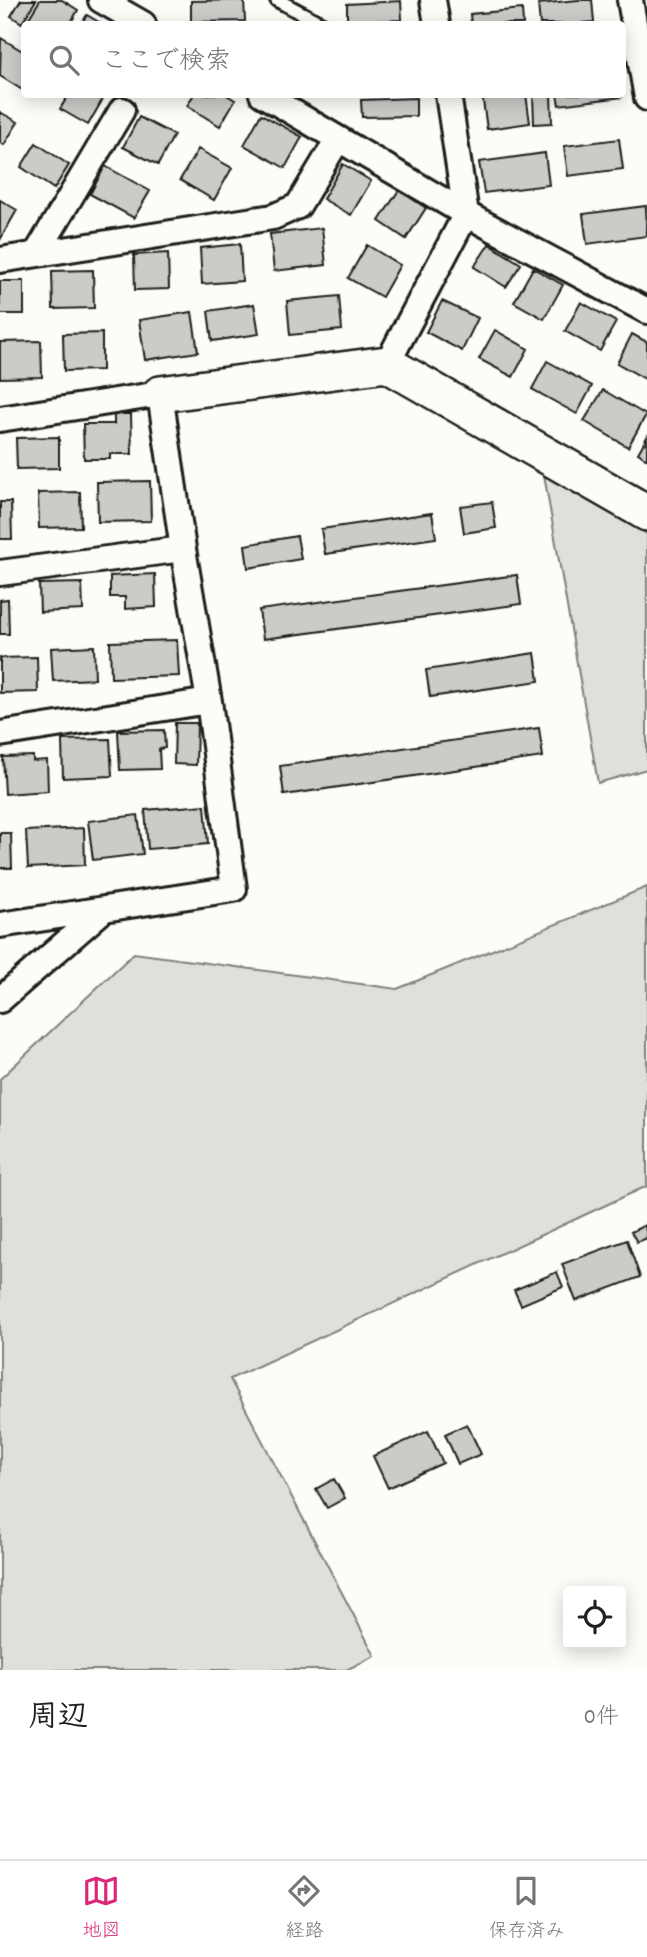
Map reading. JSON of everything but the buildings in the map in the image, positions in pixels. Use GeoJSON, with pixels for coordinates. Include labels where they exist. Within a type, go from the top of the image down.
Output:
{"type":"FeatureCollection","features":[{"type":"Feature","properties":{"kind":"street"},"geometry":{"type":"LineString","coordinates":[[101,0],[138,21]]}},
{"type":"Feature","properties":{"kind":"street"},"geometry":{"type":"LineString","coordinates":[[433,0],[436,21]]}},
{"type":"Feature","properties":{"kind":"street"},"geometry":{"type":"LineString","coordinates":[[630,0],[647,98]]}},
{"type":"Feature","properties":{"kind":"street"},"geometry":{"type":"LineString","coordinates":[[269,98],[466,214],[647,311]]}},
{"type":"Feature","properties":{"kind":"street"},"geometry":{"type":"LineString","coordinates":[[387,364],[466,214],[449,98]]}},
{"type":"Feature","properties":{"kind":"street"},"geometry":{"type":"LineString","coordinates":[[37,253],[122,110]]}},
{"type":"Feature","properties":{"kind":"street"},"geometry":{"type":"LineString","coordinates":[[0,260],[273,217],[298,206],[338,139]]}},
{"type":"Feature","properties":{"kind":"street"},"geometry":{"type":"LineString","coordinates":[[0,419],[160,394],[387,364],[647,513]]}},
{"type":"Feature","properties":{"kind":"street"},"geometry":{"type":"LineString","coordinates":[[0,925],[234,889],[209,701],[160,394]]}},
{"type":"Feature","properties":{"kind":"street"},"geometry":{"type":"LineString","coordinates":[[0,573],[183,549]]}},
{"type":"Feature","properties":{"kind":"street"},"geometry":{"type":"LineString","coordinates":[[0,734],[209,701]]}},
{"type":"Feature","properties":{"kind":"street"},"geometry":{"type":"LineString","coordinates":[[0,1000],[103,910]]}},
{"type":"Feature","properties":{"kind":"lane"},"geometry":{"type":"LineString","coordinates":[[277,0],[316,21]]}},
{"type":"Feature","properties":{"kind":"shaded area"},"geometry":{"type":"Polygon","coordinates":[[[544,475],[647,534],[647,769],[598,783],[544,475]]]}},
{"type":"Feature","properties":{"kind":"shaded area"},"geometry":{"type":"Polygon","coordinates":[[[647,887],[647,1186],[230,1379],[375,1656],[346,1670],[0,1670],[0,1079],[134,953],[397,989],[647,887]]]}}]}
